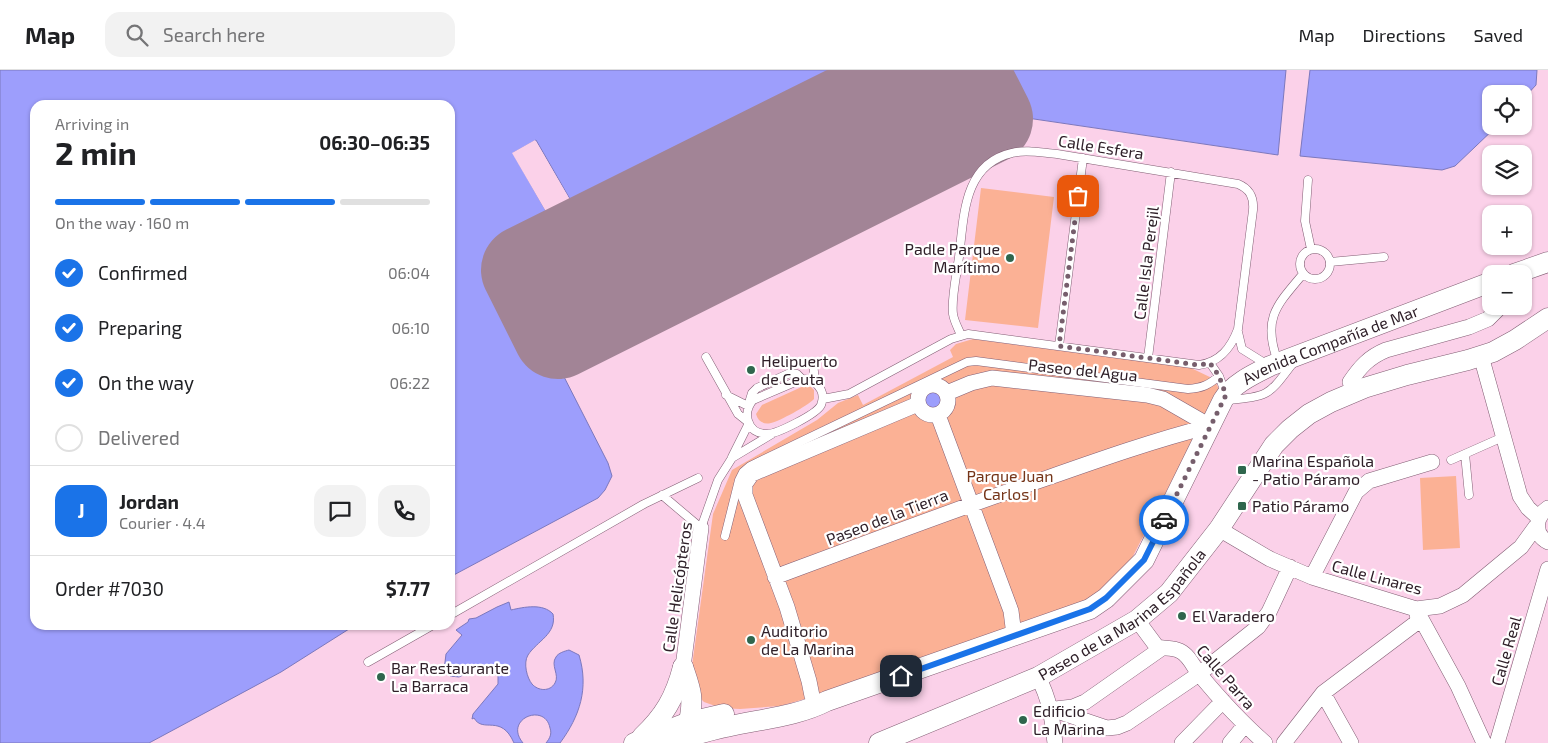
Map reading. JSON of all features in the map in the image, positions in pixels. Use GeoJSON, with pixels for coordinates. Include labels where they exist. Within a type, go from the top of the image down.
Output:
{"type":"FeatureCollection","features":[{"type":"Feature","properties":{"kind":"street"},"geometry":{"type":"LineString","coordinates":[[1532,268],[1548,262]]}},
{"type":"Feature","properties":{"kind":"street","name":"Avenida Compañía de Mar"},"geometry":{"type":"LineString","coordinates":[[666,743],[725,721],[813,701],[1090,609],[1106,598],[1144,560],[1224,398],[1250,377],[1274,365],[1482,285]]}},
{"type":"Feature","properties":{"kind":"street","name":"Paseo de la Marina Española"},"geometry":{"type":"LineString","coordinates":[[879,743],[1038,677],[1137,620],[1168,593],[1218,529],[1274,445],[1308,414],[1319,400],[1334,388],[1385,369],[1476,350],[1513,332],[1548,307]]}},
{"type":"Feature","properties":{"kind":"street"},"geometry":{"type":"LineString","coordinates":[[1350,382],[1361,366],[1374,355],[1470,326],[1488,319],[1492,315]]}},
{"type":"Feature","properties":{"kind":"street","name":"Paseo de la Marina Española"},"geometry":{"type":"LineString","coordinates":[[1308,414],[1364,388],[1481,356],[1516,340],[1548,318]]}},
{"type":"Feature","properties":{"kind":"street"},"geometry":{"type":"LineString","coordinates":[[1481,356],[1520,496],[1528,508],[1541,517],[1540,536],[1548,542]]}},
{"type":"Feature","properties":{"kind":"street","name":"Paseo del Agua"},"geometry":{"type":"LineString","coordinates":[[947,393],[971,383],[992,378],[1147,395],[1163,400],[1210,426]]}},
{"type":"Feature","properties":{"kind":"street"},"geometry":{"type":"LineString","coordinates":[[929,385],[940,386],[947,393],[948,406],[938,415],[926,414],[918,404],[918,397],[921,391],[929,385]]}},
{"type":"Feature","properties":{"kind":"street"},"geometry":{"type":"LineString","coordinates":[[819,699],[809,681],[790,616],[745,496],[745,484],[752,474],[918,404]]}},
{"type":"Feature","properties":{"kind":"street"},"geometry":{"type":"LineString","coordinates":[[938,415],[1010,611],[1014,635]]}},
{"type":"Feature","properties":{"kind":"street","name":"Paseo de la Tierra"},"geometry":{"type":"LineString","coordinates":[[776,577],[971,504],[1135,447],[1210,426]]}},
{"type":"Feature","properties":{"kind":"street"},"geometry":{"type":"LineString","coordinates":[[1312,577],[1356,492],[1369,481],[1432,462]]}},
{"type":"Feature","properties":{"kind":"street","name":"Calle Linares"},"geometry":{"type":"LineString","coordinates":[[1218,529],[1270,559],[1312,577],[1417,611],[1440,606],[1463,595],[1521,547],[1541,517]]}},
{"type":"Feature","properties":{"kind":"street","name":"Calle Helicópteros"},"geometry":{"type":"LineString","coordinates":[[683,667],[701,528]]}},
{"type":"Feature","properties":{"kind":"street"},"geometry":{"type":"LineString","coordinates":[[1052,709],[1106,728],[1117,727],[1127,723],[1199,674],[1258,627],[1274,603],[1290,567]]}},
{"type":"Feature","properties":{"kind":"street","name":"Calle Real"},"geometry":{"type":"LineString","coordinates":[[1497,743],[1548,569]]}},
{"type":"Feature","properties":{"kind":"street"},"geometry":{"type":"LineString","coordinates":[[1284,743],[1323,693],[1412,626],[1418,618],[1417,611]]}},
{"type":"Feature","properties":{"kind":"street"},"geometry":{"type":"LineString","coordinates":[[1417,611],[1458,686],[1484,743]]}},
{"type":"Feature","properties":{"kind":"street","name":"Calle Parra"},"geometry":{"type":"LineString","coordinates":[[1137,620],[1153,643],[1162,648],[1181,651],[1244,725],[1265,743]]}},
{"type":"Feature","properties":{"kind":"street"},"geometry":{"type":"LineString","coordinates":[[1052,709],[1073,707],[1085,702],[1162,648]]}},
{"type":"Feature","properties":{"kind":"street"},"geometry":{"type":"LineString","coordinates":[[683,667],[684,693],[693,706],[690,722]]}},
{"type":"Feature","properties":{"kind":"street"},"geometry":{"type":"LineString","coordinates":[[1038,677],[1052,709],[1055,743]]}},
{"type":"Feature","properties":{"kind":"street"},"geometry":{"type":"LineString","coordinates":[[684,693],[725,721]]}},
{"type":"Feature","properties":{"kind":"street"},"geometry":{"type":"LineString","coordinates":[[643,742],[656,724],[684,693]]}},
{"type":"Feature","properties":{"kind":"street"},"geometry":{"type":"LineString","coordinates":[[1323,693],[1351,743]]}},
{"type":"Feature","properties":{"kind":"street"},"geometry":{"type":"LineString","coordinates":[[1182,743],[1223,701]]}},
{"type":"Feature","properties":{"kind":"street"},"geometry":{"type":"LineString","coordinates":[[643,742],[690,722],[725,721]]}},
{"type":"Feature","properties":{"kind":"street"},"geometry":{"type":"LineString","coordinates":[[1230,743],[1244,725]]}},
{"type":"Feature","properties":{"kind":"lane","name":"Calle Esfera"},"geometry":{"type":"LineString","coordinates":[[961,335],[953,312],[962,234],[970,187],[980,171],[995,159],[1012,152],[1030,151],[1171,172],[1246,187],[1254,202],[1238,339],[1242,349],[1249,355],[1274,365]]}},
{"type":"Feature","properties":{"kind":"lane"},"geometry":{"type":"LineString","coordinates":[[1059,346],[1083,158]]}},
{"type":"Feature","properties":{"kind":"lane","name":"Calle Isla Perejil"},"geometry":{"type":"LineString","coordinates":[[1148,358],[1171,172]]}},
{"type":"Feature","properties":{"kind":"lane"},"geometry":{"type":"LineString","coordinates":[[1308,180],[1305,220],[1311,249]]}},
{"type":"Feature","properties":{"kind":"lane"},"geometry":{"type":"LineString","coordinates":[[1311,249],[1322,250],[1326,253],[1330,262],[1327,273],[1318,279],[1308,278],[1300,270],[1300,259],[1306,251],[1311,249]]}},
{"type":"Feature","properties":{"kind":"lane"},"geometry":{"type":"LineString","coordinates":[[1330,262],[1384,257]]}},
{"type":"Feature","properties":{"kind":"lane"},"geometry":{"type":"LineString","coordinates":[[1274,365],[1271,329],[1275,311],[1279,303],[1304,274]]}},
{"type":"Feature","properties":{"kind":"lane","name":"Calle Esfera"},"geometry":{"type":"LineString","coordinates":[[1210,363],[1220,358],[1228,350],[1238,329]]}},
{"type":"Feature","properties":{"kind":"lane"},"geometry":{"type":"LineString","coordinates":[[726,395],[748,406],[752,393],[757,388],[790,373],[797,374],[802,379],[815,382],[823,399],[848,394],[961,335],[974,334],[1199,365],[1210,363],[1219,376],[1224,398],[1252,398],[1270,392],[1298,355]]}},
{"type":"Feature","properties":{"kind":"lane"},"geometry":{"type":"LineString","coordinates":[[706,357],[738,414],[748,423]]}},
{"type":"Feature","properties":{"kind":"lane"},"geometry":{"type":"LineString","coordinates":[[725,536],[738,480],[750,466],[967,362],[976,361],[1188,389],[1200,388],[1211,384],[1219,376]]}},
{"type":"Feature","properties":{"kind":"lane"},"geometry":{"type":"LineString","coordinates":[[813,362],[815,382]]}},
{"type":"Feature","properties":{"kind":"lane","name":"Calle Helicópteros"},"geometry":{"type":"LineString","coordinates":[[732,458],[778,430],[817,410],[823,399]]}},
{"type":"Feature","properties":{"kind":"lane","name":"Calle Helicópteros"},"geometry":{"type":"LineString","coordinates":[[748,406],[746,414],[748,423],[756,431],[766,434],[778,430]]}},
{"type":"Feature","properties":{"kind":"lane","name":"Calle Helicópteros"},"geometry":{"type":"LineString","coordinates":[[701,528],[718,480],[732,458],[748,423]]}},
{"type":"Feature","properties":{"kind":"lane"},"geometry":{"type":"LineString","coordinates":[[1450,460],[1503,437]]}},
{"type":"Feature","properties":{"kind":"lane"},"geometry":{"type":"LineString","coordinates":[[1465,454],[1469,496]]}},
{"type":"Feature","properties":{"kind":"lane"},"geometry":{"type":"LineString","coordinates":[[455,612],[662,495],[698,478]]}},
{"type":"Feature","properties":{"kind":"lane"},"geometry":{"type":"LineString","coordinates":[[662,495],[701,528]]}},
{"type":"Feature","properties":{"kind":"lane"},"geometry":{"type":"LineString","coordinates":[[368,662],[423,630]]}},
{"type":"Feature","properties":{"kind":"green space","name":"Padle Parque Marítimo"},"geometry":{"type":"Polygon","coordinates":[[[981,188],[1054,197],[1038,328],[965,320],[981,188]]]}},
{"type":"Feature","properties":{"kind":"green space","name":"Parque Juan Carlos I"},"geometry":{"type":"Polygon","coordinates":[[[973,339],[1191,368],[1214,379],[1219,389],[1115,591],[840,689],[780,706],[740,709],[721,708],[704,702],[698,696],[691,673],[713,514],[732,470],[817,420],[838,403],[858,395],[863,405],[953,357],[950,350],[956,344],[973,339]]]}},
{"type":"Feature","properties":{"kind":"green space"},"geometry":{"type":"Polygon","coordinates":[[[806,385],[814,390],[814,399],[806,405],[775,422],[763,423],[758,419],[756,414],[762,405],[806,385]]]}},
{"type":"Feature","properties":{"kind":"green space"},"geometry":{"type":"Polygon","coordinates":[[[1456,476],[1460,548],[1423,550],[1420,478],[1456,476]]]}},
{"type":"Feature","properties":{"kind":"water"},"geometry":{"type":"Polygon","coordinates":[[[0,70],[904,70],[586,227],[536,140],[513,153],[563,241],[511,266],[510,271],[608,463],[612,476],[605,490],[598,498],[455,574],[455,100],[30,100],[30,630],[347,630],[281,672],[149,743],[0,743],[0,70]]]}},
{"type":"Feature","properties":{"kind":"water"},"geometry":{"type":"Polygon","coordinates":[[[978,70],[1286,70],[1278,155],[1000,114],[978,70]]]}},
{"type":"Feature","properties":{"kind":"water"},"geometry":{"type":"Polygon","coordinates":[[[1310,70],[1537,70],[1536,85],[1532,89],[1532,85],[1482,85],[1482,135],[1488,135],[1455,166],[1442,170],[1300,156],[1310,70]]]}},
{"type":"Feature","properties":{"kind":"water"},"geometry":{"type":"Polygon","coordinates":[[[933,388],[938,389],[944,395],[944,405],[938,411],[933,412],[928,411],[922,405],[921,400],[922,395],[928,389],[933,388]]]}},
{"type":"Feature","properties":{"kind":"water"},"geometry":{"type":"Polygon","coordinates":[[[509,602],[511,610],[539,607],[553,614],[552,627],[527,658],[527,674],[535,686],[544,690],[553,686],[556,680],[554,660],[558,654],[569,650],[579,655],[583,679],[581,701],[573,722],[560,743],[546,743],[551,730],[547,720],[541,716],[534,715],[521,721],[518,727],[518,734],[523,743],[514,743],[509,734],[498,726],[482,724],[474,718],[472,719],[473,714],[498,684],[498,672],[489,668],[479,667],[459,677],[450,676],[444,670],[446,654],[462,635],[456,630],[468,622],[469,619],[476,618],[509,602]]]}},
{"type":"Feature","properties":{"kind":"pier"},"geometry":{"type":"Polygon","coordinates":[[[535,140],[586,227],[584,228],[534,143],[516,154],[565,239],[563,241],[512,153],[535,140]]]}},
{"type":"Feature","properties":{"kind":"runway"},"geometry":{"type":"LineString","coordinates":[[928,70],[526,270],[558,334],[988,119],[963,70]]}},
{"type":"Feature","properties":{"kind":"way so far"},"geometry":{"type":"LineString","coordinates":[[1078,196],[1059,346],[1199,365],[1210,363],[1219,376],[1226,395],[1164,520]]}},
{"type":"Feature","properties":{"kind":"place","name":"Padle Parque Marítimo"},"geometry":{"type":"Point","coordinates":[1010,258]}},
{"type":"Feature","properties":{"kind":"place","name":"Helipuerto de Ceuta"},"geometry":{"type":"Point","coordinates":[751,370]}},
{"type":"Feature","properties":{"kind":"place","name":"Marina Española - Patio Páramo"},"geometry":{"type":"Point","coordinates":[1242,470]}},
{"type":"Feature","properties":{"kind":"place","name":"Patio Páramo"},"geometry":{"type":"Point","coordinates":[1242,506]}},
{"type":"Feature","properties":{"kind":"place","name":"El Varadero"},"geometry":{"type":"Point","coordinates":[1182,616]}},
{"type":"Feature","properties":{"kind":"place","name":"Auditorio de La Marina"},"geometry":{"type":"Point","coordinates":[751,640]}},
{"type":"Feature","properties":{"kind":"place","name":"Bar Restaurante La Barraca"},"geometry":{"type":"Point","coordinates":[381,677]}},
{"type":"Feature","properties":{"kind":"place","name":"Edificio La Marina"},"geometry":{"type":"Point","coordinates":[1023,720]}},
{"type":"Feature","properties":{"kind":"route"},"geometry":{"type":"LineString","coordinates":[[901,676],[1090,609],[1106,598],[1144,560],[1164,520]]}}]}
